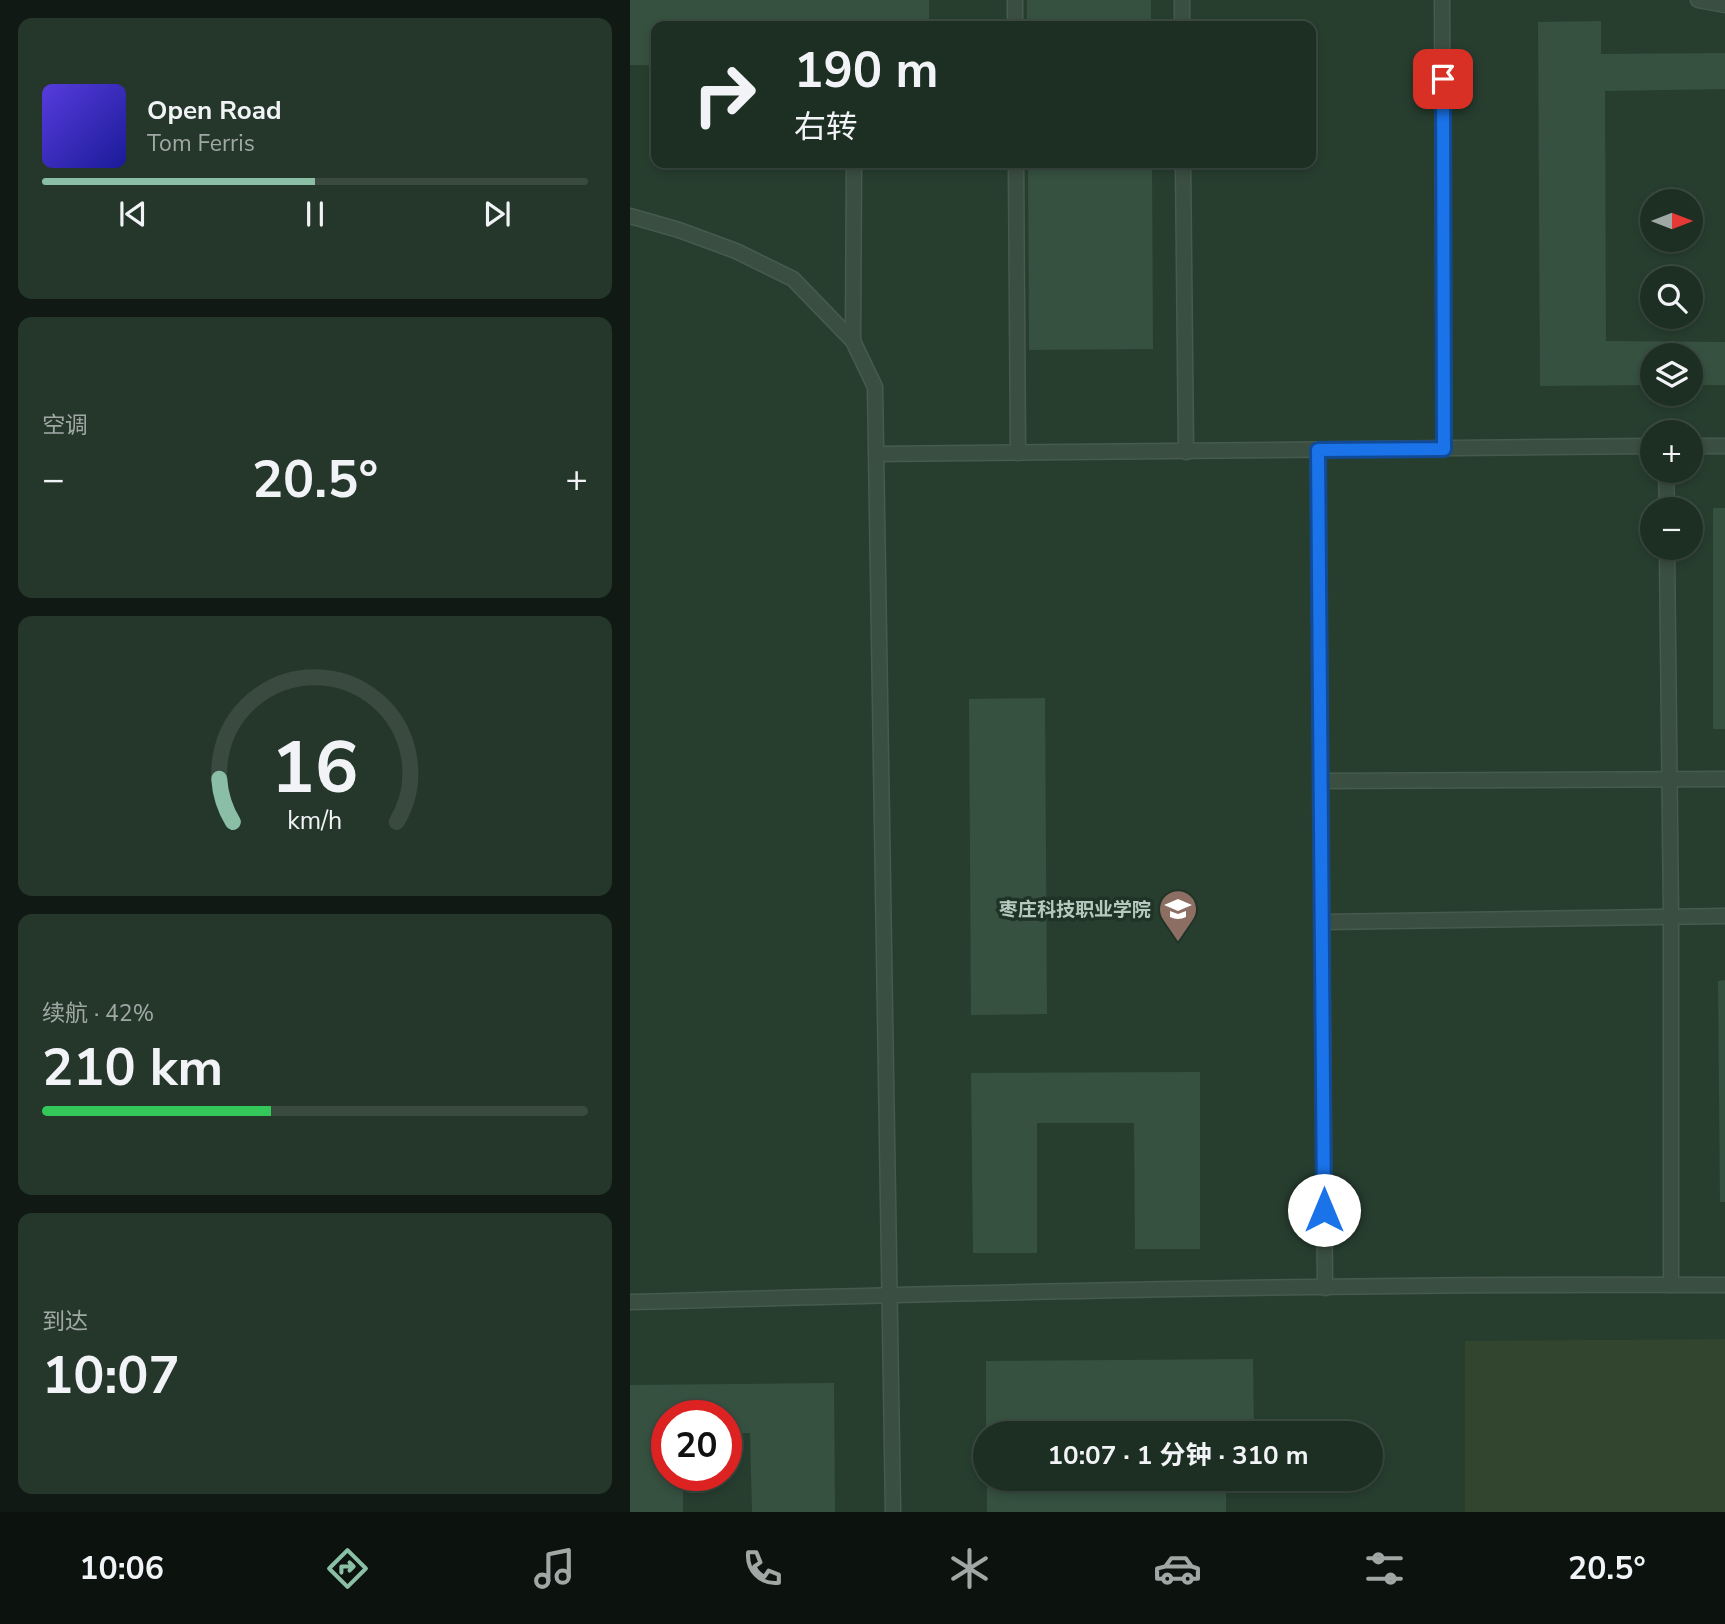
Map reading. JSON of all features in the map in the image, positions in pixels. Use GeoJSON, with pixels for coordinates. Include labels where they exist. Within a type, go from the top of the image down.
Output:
{"type":"FeatureCollection","features":[{"type":"Feature","properties":{"kind":"lane"},"geometry":{"type":"LineString","coordinates":[[1015,0],[1015,21]]}},
{"type":"Feature","properties":{"kind":"lane"},"geometry":{"type":"LineString","coordinates":[[1182,0],[1182,21]]}},
{"type":"Feature","properties":{"kind":"lane"},"geometry":{"type":"LineString","coordinates":[[1443,0],[1444,449]]}},
{"type":"Feature","properties":{"kind":"lane"},"geometry":{"type":"LineString","coordinates":[[1698,0],[1725,5]]}},
{"type":"Feature","properties":{"kind":"lane"},"geometry":{"type":"LineString","coordinates":[[853,341],[854,168]]}},
{"type":"Feature","properties":{"kind":"lane"},"geometry":{"type":"LineString","coordinates":[[1016,168],[1018,453]]}},
{"type":"Feature","properties":{"kind":"lane"},"geometry":{"type":"LineString","coordinates":[[1183,168],[1186,452]]}},
{"type":"Feature","properties":{"kind":"lane"},"geometry":{"type":"LineString","coordinates":[[630,216],[736,251],[793,279],[853,341],[875,387],[893,1512]]}},
{"type":"Feature","properties":{"kind":"lane"},"geometry":{"type":"LineString","coordinates":[[876,454],[1640,446]]}},
{"type":"Feature","properties":{"kind":"lane"},"geometry":{"type":"LineString","coordinates":[[1703,446],[1725,446]]}},
{"type":"Feature","properties":{"kind":"lane"},"geometry":{"type":"LineString","coordinates":[[1318,450],[1325,1288]]}},
{"type":"Feature","properties":{"kind":"lane"},"geometry":{"type":"LineString","coordinates":[[1667,560],[1671,1285]]}},
{"type":"Feature","properties":{"kind":"lane"},"geometry":{"type":"LineString","coordinates":[[1321,781],[1725,779]]}},
{"type":"Feature","properties":{"kind":"lane"},"geometry":{"type":"LineString","coordinates":[[1322,922],[1725,916]]}},
{"type":"Feature","properties":{"kind":"lane"},"geometry":{"type":"LineString","coordinates":[[630,1302],[1325,1288],[1725,1285]]}},
{"type":"Feature","properties":{"kind":"green space"},"geometry":{"type":"Polygon","coordinates":[[[1725,1339],[1725,1512],[1465,1512],[1465,1341],[1725,1339]]]}},
{"type":"Feature","properties":{"kind":"building"},"geometry":{"type":"Polygon","coordinates":[[[630,0],[929,0],[929,21],[651,21],[651,92],[649,65],[630,65],[630,0]]]}},
{"type":"Feature","properties":{"kind":"building"},"geometry":{"type":"Polygon","coordinates":[[[1027,0],[1151,0],[1151,21],[1027,21],[1027,0]]]}},
{"type":"Feature","properties":{"kind":"building"},"geometry":{"type":"Polygon","coordinates":[[[1601,21],[1601,54],[1725,53],[1725,89],[1605,91],[1606,341],[1725,342],[1725,385],[1703,385],[1703,343],[1640,343],[1640,385],[1540,386],[1538,22],[1601,21]]]}},
{"type":"Feature","properties":{"kind":"building"},"geometry":{"type":"Polygon","coordinates":[[[1028,168],[1152,168],[1153,349],[1029,350],[1028,168]]]}},
{"type":"Feature","properties":{"kind":"building"},"geometry":{"type":"Polygon","coordinates":[[[1713,508],[1725,508],[1725,729],[1713,729],[1713,508]]]}},
{"type":"Feature","properties":{"kind":"building"},"geometry":{"type":"Polygon","coordinates":[[[1045,698],[1047,1014],[971,1015],[969,699],[1045,698]]]}},
{"type":"Feature","properties":{"kind":"building"},"geometry":{"type":"Polygon","coordinates":[[[1725,980],[1725,1202],[1720,1202],[1718,981],[1725,980]]]}},
{"type":"Feature","properties":{"kind":"building"},"geometry":{"type":"Polygon","coordinates":[[[1200,1072],[1200,1249],[1135,1249],[1134,1123],[1037,1123],[1037,1253],[973,1253],[971,1073],[1200,1072]]]}},
{"type":"Feature","properties":{"kind":"building"},"geometry":{"type":"Polygon","coordinates":[[[1253,1359],[1254,1421],[986,1421],[986,1361],[1253,1359]]]}},
{"type":"Feature","properties":{"kind":"building"},"geometry":{"type":"Polygon","coordinates":[[[834,1383],[835,1512],[752,1512],[750,1433],[742,1433],[742,1400],[651,1400],[651,1491],[683,1491],[683,1512],[630,1512],[630,1385],[834,1383]]]}},
{"type":"Feature","properties":{"kind":"building"},"geometry":{"type":"Polygon","coordinates":[[[987,1491],[1226,1491],[1226,1512],[987,1512],[987,1491]]]}},
{"type":"Feature","properties":{"kind":"place","name":"枣庄科技职业学院"},"geometry":{"type":"Point","coordinates":[1178,943]}},
{"type":"Feature","properties":{"kind":"route"},"geometry":{"type":"LineString","coordinates":[[1324,1210],[1318,450],[1444,449],[1443,79]]}}]}
